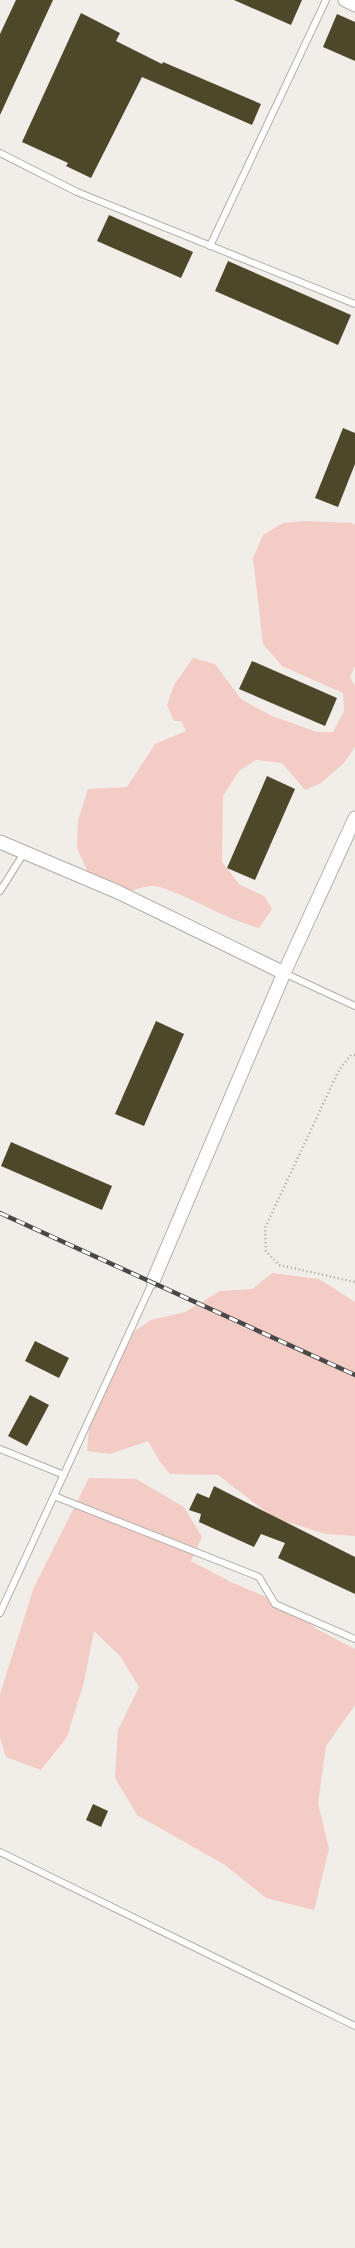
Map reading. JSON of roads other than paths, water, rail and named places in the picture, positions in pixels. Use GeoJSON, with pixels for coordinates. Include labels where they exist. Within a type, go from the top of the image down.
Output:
{"type":"FeatureCollection","features":[{"type":"Feature","properties":{"kind":"street"},"geometry":{"type":"LineString","coordinates":[[345,0],[355,5]]}},
{"type":"Feature","properties":{"kind":"street"},"geometry":{"type":"LineString","coordinates":[[153,1282],[284,972],[355,818]]}},
{"type":"Feature","properties":{"kind":"street"},"geometry":{"type":"LineString","coordinates":[[0,842],[118,892],[284,972]]}},
{"type":"Feature","properties":{"kind":"lane"},"geometry":{"type":"LineString","coordinates":[[210,246],[326,0]]}},
{"type":"Feature","properties":{"kind":"lane"},"geometry":{"type":"LineString","coordinates":[[0,153],[77,192],[355,304]]}},
{"type":"Feature","properties":{"kind":"lane"},"geometry":{"type":"LineString","coordinates":[[0,891],[24,853]]}},
{"type":"Feature","properties":{"kind":"lane"},"geometry":{"type":"LineString","coordinates":[[284,972],[355,1006]]}},
{"type":"Feature","properties":{"kind":"lane"},"geometry":{"type":"LineString","coordinates":[[0,1613],[153,1282]]}},
{"type":"Feature","properties":{"kind":"lane"},"geometry":{"type":"LineString","coordinates":[[0,1449],[64,1475]]}},
{"type":"Feature","properties":{"kind":"lane"},"geometry":{"type":"LineString","coordinates":[[54,1496],[259,1577],[275,1604],[355,1639]]}},
{"type":"Feature","properties":{"kind":"lane"},"geometry":{"type":"LineString","coordinates":[[0,1852],[355,2026]]}},
{"type":"Feature","properties":{"kind":"railway"},"geometry":{"type":"LineString","coordinates":[[0,1213],[355,1375]]}}]}
